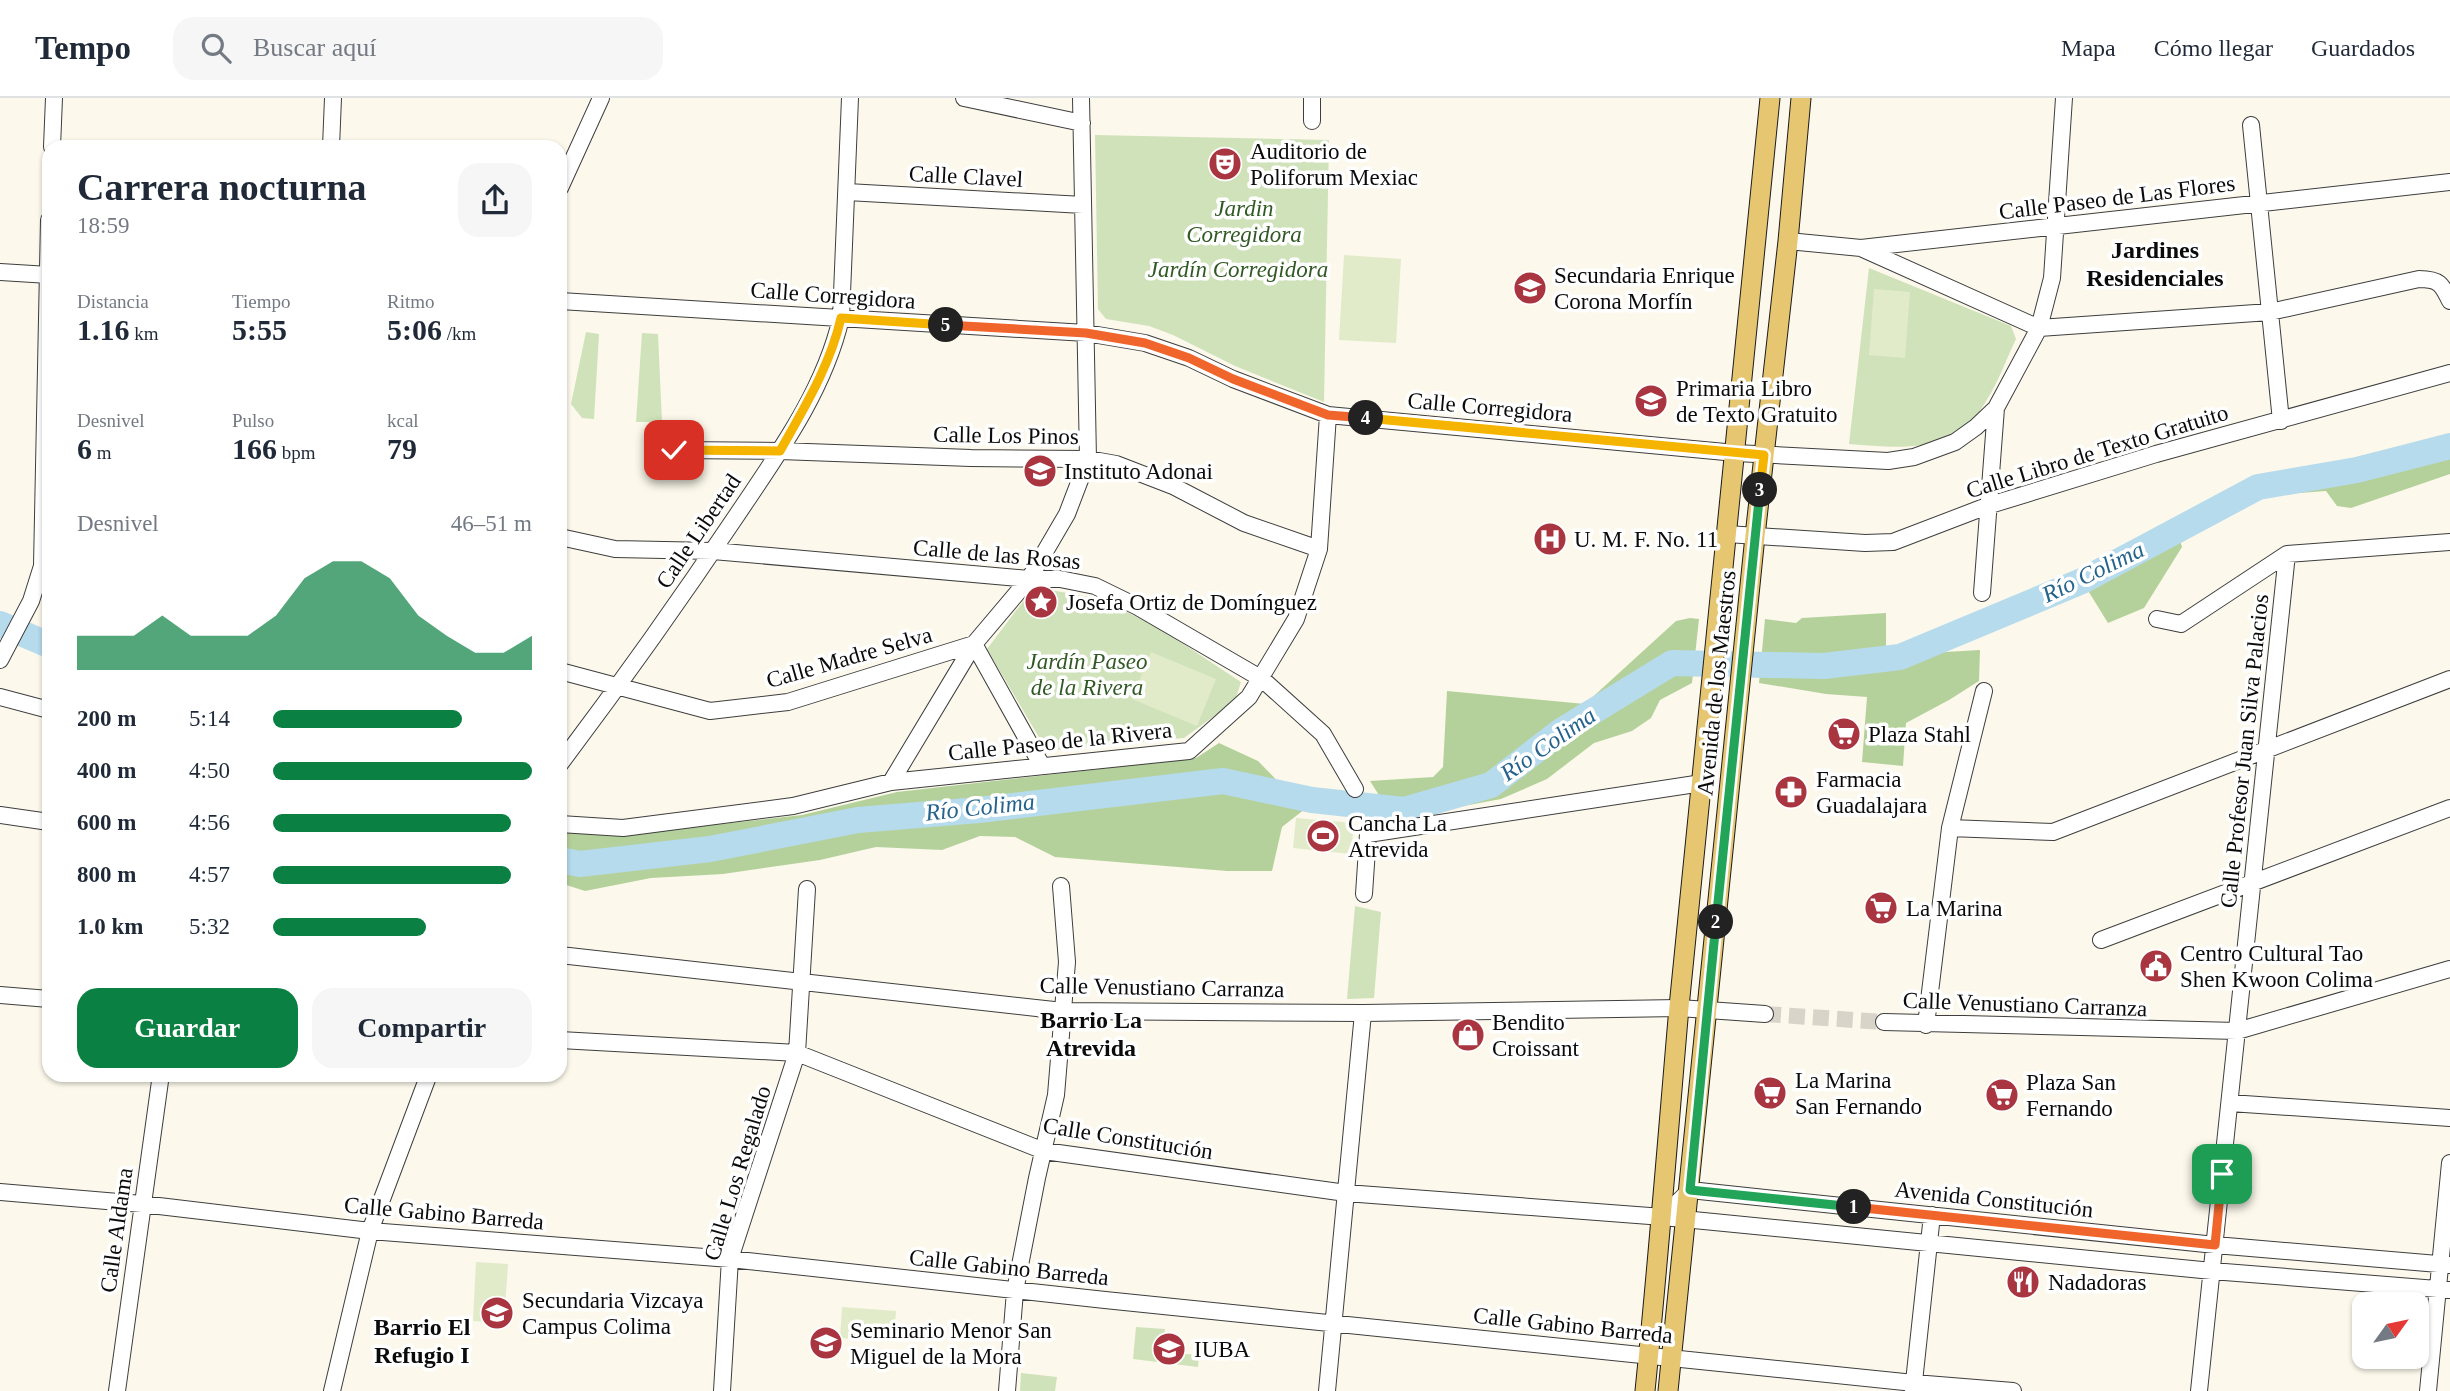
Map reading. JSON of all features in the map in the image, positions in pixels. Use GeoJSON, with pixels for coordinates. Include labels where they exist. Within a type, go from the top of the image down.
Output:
{"type":"FeatureCollection","features":[{"type":"Feature","properties":{"kind":"main road","name":"Avenida de los Maestros"},"geometry":{"type":"LineString","coordinates":[[1645,1391],[1663,1217],[1679,1008],[1770,98]]}},
{"type":"Feature","properties":{"kind":"main road","name":"Avenida de los Maestros"},"geometry":{"type":"LineString","coordinates":[[1668,1391],[1801,98]]}},
{"type":"Feature","properties":{"kind":"street"},"geometry":{"type":"LineString","coordinates":[[52,140],[54,98]]}},
{"type":"Feature","properties":{"kind":"street"},"geometry":{"type":"LineString","coordinates":[[331,140],[333,98]]}},
{"type":"Feature","properties":{"kind":"street"},"geometry":{"type":"LineString","coordinates":[[567,173],[601,98]]}},
{"type":"Feature","properties":{"kind":"street","name":"Calle Libertad"},"geometry":{"type":"LineString","coordinates":[[567,755],[617,688],[780,451],[811,397],[836,340],[841,318],[850,98]]}},
{"type":"Feature","properties":{"kind":"street"},"geometry":{"type":"LineString","coordinates":[[964,98],[1082,123]]}},
{"type":"Feature","properties":{"kind":"street"},"geometry":{"type":"LineString","coordinates":[[891,782],[974,644],[1029,579],[1067,514],[1088,459],[1081,98]]}},
{"type":"Feature","properties":{"kind":"street"},"geometry":{"type":"LineString","coordinates":[[1312,98],[1312,121]]}},
{"type":"Feature","properties":{"kind":"street"},"geometry":{"type":"LineString","coordinates":[[1982,593],[1996,408],[2039,328],[2052,278],[2064,98]]}},
{"type":"Feature","properties":{"kind":"street"},"geometry":{"type":"LineString","coordinates":[[2251,125],[2281,421]]}},
{"type":"Feature","properties":{"kind":"street","name":"Calle Paseo de Las Flores"},"geometry":{"type":"LineString","coordinates":[[1788,241],[1861,248],[2450,182]]}},
{"type":"Feature","properties":{"kind":"street","name":"Calle Clavel"},"geometry":{"type":"LineString","coordinates":[[846,192],[1083,205]]}},
{"type":"Feature","properties":{"kind":"street"},"geometry":{"type":"LineString","coordinates":[[1861,248],[2039,328],[2270,312],[2419,279],[2432,279],[2442,286],[2450,301]]}},
{"type":"Feature","properties":{"kind":"street"},"geometry":{"type":"LineString","coordinates":[[0,272],[42,275]]}},
{"type":"Feature","properties":{"kind":"street","name":"Calle Corregidora"},"geometry":{"type":"LineString","coordinates":[[567,301],[1086,333],[1145,343],[1189,358],[1233,379],[1328,415],[1736,453],[1888,461],[1914,457],[1955,442],[1996,408]]}},
{"type":"Feature","properties":{"kind":"street","name":"Calle Libro de Texto Gratuito"},"geometry":{"type":"LineString","coordinates":[[1727,534],[1865,543],[1893,542],[1987,506],[2157,454],[2450,373]]}},
{"type":"Feature","properties":{"kind":"street","name":"Calle Paseo de la Rivera"},"geometry":{"type":"LineString","coordinates":[[567,824],[623,828],[793,806],[891,782],[1189,751],[1250,697],[1296,619],[1319,550],[1328,415]]}},
{"type":"Feature","properties":{"kind":"street","name":"Calle Los Pinos"},"geometry":{"type":"LineString","coordinates":[[674,450],[1088,459],[1139,472],[1173,486],[1244,523],[1319,550]]}},
{"type":"Feature","properties":{"kind":"street","name":"Calle de las Rosas"},"geometry":{"type":"LineString","coordinates":[[567,539],[615,549],[713,551],[1029,579],[1060,579],[1095,586],[1138,607],[1262,679],[1323,734],[1356,789]]}},
{"type":"Feature","properties":{"kind":"street"},"geometry":{"type":"LineString","coordinates":[[2157,619],[2181,624],[2287,554],[2450,542]]}},
{"type":"Feature","properties":{"kind":"street","name":"Calle Profesor Juan Silva Palacios"},"geometry":{"type":"LineString","coordinates":[[2199,1391],[2287,554]]}},
{"type":"Feature","properties":{"kind":"street"},"geometry":{"type":"LineString","coordinates":[[2,657],[31,601],[42,566]]}},
{"type":"Feature","properties":{"kind":"street"},"geometry":{"type":"LineString","coordinates":[[974,644],[1042,766]]}},
{"type":"Feature","properties":{"kind":"street","name":"Calle Madre Selva"},"geometry":{"type":"LineString","coordinates":[[567,673],[710,711],[788,702],[974,644]]}},
{"type":"Feature","properties":{"kind":"street"},"geometry":{"type":"LineString","coordinates":[[1950,828],[2053,832],[2450,679]]}},
{"type":"Feature","properties":{"kind":"street"},"geometry":{"type":"LineString","coordinates":[[1926,1025],[1950,828],[1984,691]]}},
{"type":"Feature","properties":{"kind":"street"},"geometry":{"type":"LineString","coordinates":[[0,697],[42,708]]}},
{"type":"Feature","properties":{"kind":"street"},"geometry":{"type":"LineString","coordinates":[[1364,894],[1368,834],[1702,783]]}},
{"type":"Feature","properties":{"kind":"street"},"geometry":{"type":"LineString","coordinates":[[2101,940],[2450,808]]}},
{"type":"Feature","properties":{"kind":"street"},"geometry":{"type":"LineString","coordinates":[[0,815],[42,821]]}},
{"type":"Feature","properties":{"kind":"street"},"geometry":{"type":"LineString","coordinates":[[1007,1391],[1015,1291],[1056,1095],[1067,962],[1061,886]]}},
{"type":"Feature","properties":{"kind":"street","name":"Calle Los Regalado"},"geometry":{"type":"LineString","coordinates":[[722,1391],[730,1259],[797,1053],[807,889]]}},
{"type":"Feature","properties":{"kind":"street","name":"Calle Venustiano Carranza"},"geometry":{"type":"LineString","coordinates":[[567,956],[1063,1011],[1363,1013],[1679,1008],[1765,1014]]}},
{"type":"Feature","properties":{"kind":"street","name":"Calle Venustiano Carranza"},"geometry":{"type":"LineString","coordinates":[[1884,1022],[2237,1031],[2450,969]]}},
{"type":"Feature","properties":{"kind":"street"},"geometry":{"type":"LineString","coordinates":[[0,995],[42,998]]}},
{"type":"Feature","properties":{"kind":"street"},"geometry":{"type":"LineString","coordinates":[[1327,1391],[1363,1013]]}},
{"type":"Feature","properties":{"kind":"street","name":"Calle Constitución"},"geometry":{"type":"LineString","coordinates":[[567,1040],[797,1053],[1044,1152],[1346,1193],[1663,1217]]}},
{"type":"Feature","properties":{"kind":"street","name":"Calle Aldama"},"geometry":{"type":"LineString","coordinates":[[117,1391],[160,1082]]}},
{"type":"Feature","properties":{"kind":"street"},"geometry":{"type":"LineString","coordinates":[[332,1391],[370,1231],[426,1082]]}},
{"type":"Feature","properties":{"kind":"street"},"geometry":{"type":"LineString","coordinates":[[2230,1103],[2450,1118]]}},
{"type":"Feature","properties":{"kind":"street"},"geometry":{"type":"LineString","coordinates":[[2428,1391],[2444,1289],[2450,1163]]}},
{"type":"Feature","properties":{"kind":"street"},"geometry":{"type":"LineString","coordinates":[[1663,1217],[1690,1190]]}},
{"type":"Feature","properties":{"kind":"street","name":"Avenida Constitución"},"geometry":{"type":"LineString","coordinates":[[1690,1190],[2215,1245],[2446,1265]]}},
{"type":"Feature","properties":{"kind":"street","name":"Calle Gabino Barreda"},"geometry":{"type":"LineString","coordinates":[[0,1192],[142,1204],[370,1231],[730,1259],[1015,1291],[1671,1357],[1914,1387],[2013,1391]]}},
{"type":"Feature","properties":{"kind":"street"},"geometry":{"type":"LineString","coordinates":[[1914,1387],[1932,1215]]}},
{"type":"Feature","properties":{"kind":"street"},"geometry":{"type":"LineString","coordinates":[[1663,1217],[2212,1271],[2444,1289]]}},
{"type":"Feature","properties":{"kind":"green space","name":"Jardín Corregidora"},"geometry":{"type":"Polygon","coordinates":[[[1095,135],[1329,140],[1324,402],[1235,366],[1173,335],[1149,326],[1106,319],[1098,309],[1095,135]]]}},
{"type":"Feature","properties":{"kind":"green space"},"geometry":{"type":"Polygon","coordinates":[[[1344,255],[1401,259],[1396,343],[1339,340],[1344,255]]]}},
{"type":"Feature","properties":{"kind":"green space"},"geometry":{"type":"Polygon","coordinates":[[[1869,268],[2011,326],[2016,339],[1990,395],[1972,420],[1958,432],[1942,440],[1888,447],[1849,444],[1869,268]]]}},
{"type":"Feature","properties":{"kind":"green space"},"geometry":{"type":"Polygon","coordinates":[[[1874,289],[1910,292],[1905,358],[1869,355],[1874,289]]]}},
{"type":"Feature","properties":{"kind":"green space"},"geometry":{"type":"Polygon","coordinates":[[[586,332],[599,334],[594,419],[582,418],[571,404],[586,332]]]}},
{"type":"Feature","properties":{"kind":"green space"},"geometry":{"type":"Polygon","coordinates":[[[642,333],[658,334],[662,422],[636,422],[642,333]]]}},
{"type":"Feature","properties":{"kind":"green space"},"geometry":{"type":"Polygon","coordinates":[[[2450,434],[2450,474],[2351,508],[2337,506],[2326,491],[2286,494],[2275,477],[2450,434]]]}},
{"type":"Feature","properties":{"kind":"green space"},"geometry":{"type":"Polygon","coordinates":[[[2173,519],[2182,547],[2144,608],[2108,623],[2079,576],[2083,567],[2173,519]]]}},
{"type":"Feature","properties":{"kind":"green space","name":"Jardín Paseo de la Rivera"},"geometry":{"type":"Polygon","coordinates":[[[1034,587],[1095,598],[1153,624],[1241,682],[1235,701],[1184,738],[1047,751],[987,649],[1034,587]]]}},
{"type":"Feature","properties":{"kind":"green space"},"geometry":{"type":"Polygon","coordinates":[[[1886,613],[1886,666],[1945,652],[1980,650],[1979,681],[1906,723],[1903,766],[1862,762],[1867,697],[1826,694],[1759,683],[1765,619],[1796,623],[1802,618],[1886,613]]]}},
{"type":"Feature","properties":{"kind":"green space"},"geometry":{"type":"Polygon","coordinates":[[[1699,619],[1692,683],[1660,700],[1651,718],[1632,731],[1594,743],[1547,779],[1501,799],[1394,819],[1370,781],[1433,777],[1443,767],[1447,691],[1585,704],[1676,621],[1699,619]]]}},
{"type":"Feature","properties":{"kind":"green space"},"geometry":{"type":"Polygon","coordinates":[[[1151,652],[1216,679],[1197,726],[1132,699],[1151,652]]]}},
{"type":"Feature","properties":{"kind":"green space"},"geometry":{"type":"Polygon","coordinates":[[[1219,743],[1258,761],[1305,809],[1282,827],[1272,871],[1227,871],[1055,857],[1015,837],[980,836],[942,850],[876,847],[820,860],[723,874],[651,878],[585,891],[567,885],[567,833],[615,836],[802,815],[897,792],[1196,758],[1219,743]]]}},
{"type":"Feature","properties":{"kind":"green space","name":"Cancha La Atrevida"},"geometry":{"type":"Polygon","coordinates":[[[1296,818],[1354,823],[1351,854],[1293,848],[1296,818]]]}},
{"type":"Feature","properties":{"kind":"green space"},"geometry":{"type":"Polygon","coordinates":[[[1355,906],[1381,912],[1374,998],[1347,999],[1355,906]]]}},
{"type":"Feature","properties":{"kind":"green space"},"geometry":{"type":"Polygon","coordinates":[[[476,1262],[508,1264],[504,1323],[473,1321],[476,1262]]]}},
{"type":"Feature","properties":{"kind":"green space"},"geometry":{"type":"Polygon","coordinates":[[[842,1307],[896,1311],[894,1342],[840,1338],[842,1307]]]}},
{"type":"Feature","properties":{"kind":"green space"},"geometry":{"type":"Polygon","coordinates":[[[1136,1327],[1165,1329],[1164,1341],[1160,1341],[1160,1352],[1199,1355],[1198,1367],[1133,1359],[1136,1327]]]}},
{"type":"Feature","properties":{"kind":"green space"},"geometry":{"type":"Polygon","coordinates":[[[1021,1373],[1057,1377],[1055,1391],[1020,1391],[1021,1373]]]}},
{"type":"Feature","properties":{"kind":"waterway","name":"Río Colima"},"geometry":{"type":"LineString","coordinates":[[567,861],[580,864],[710,849],[858,820],[979,810],[1223,781],[1312,800],[1404,810],[1491,785],[1561,731],[1672,663],[1824,666],[1900,657],[2082,581],[2258,487],[2357,470],[2450,446]]}},
{"type":"Feature","properties":{"kind":"waterway","name":"Río Colima"},"geometry":{"type":"LineString","coordinates":[[0,624],[42,642]]}},
{"type":"Feature","properties":{"kind":"tunnel"},"geometry":{"type":"LineString","coordinates":[[1765,1014],[1884,1022]]}},
{"type":"Feature","properties":{"kind":"place","name":"Auditorio de Poliforum Mexiac"},"geometry":{"type":"Point","coordinates":[1225,164]}},
{"type":"Feature","properties":{"kind":"place","name":"Secundaria Enrique Corona Morfín"},"geometry":{"type":"Point","coordinates":[1530,288]}},
{"type":"Feature","properties":{"kind":"place","name":"Primaria Libro de Texto Gratuito"},"geometry":{"type":"Point","coordinates":[1651,401]}},
{"type":"Feature","properties":{"kind":"place","name":"Instituto Adonai"},"geometry":{"type":"Point","coordinates":[1040,471]}},
{"type":"Feature","properties":{"kind":"place","name":"U. M. F. No. 11"},"geometry":{"type":"Point","coordinates":[1550,539]}},
{"type":"Feature","properties":{"kind":"place","name":"Josefa Ortiz de Domínguez"},"geometry":{"type":"Point","coordinates":[1041,602]}},
{"type":"Feature","properties":{"kind":"place","name":"Plaza Stahl"},"geometry":{"type":"Point","coordinates":[1844,734]}},
{"type":"Feature","properties":{"kind":"place","name":"Farmacia Guadalajara"},"geometry":{"type":"Point","coordinates":[1791,792]}},
{"type":"Feature","properties":{"kind":"place","name":"Cancha La Atrevida"},"geometry":{"type":"Point","coordinates":[1323,836]}},
{"type":"Feature","properties":{"kind":"place","name":"La Marina"},"geometry":{"type":"Point","coordinates":[1881,908]}},
{"type":"Feature","properties":{"kind":"place","name":"Centro Cultural Tao Shen Kwoon Colima"},"geometry":{"type":"Point","coordinates":[2156,966]}},
{"type":"Feature","properties":{"kind":"place","name":"Bendito Croissant"},"geometry":{"type":"Point","coordinates":[1468,1035]}},
{"type":"Feature","properties":{"kind":"place","name":"La Marina San Fernando"},"geometry":{"type":"Point","coordinates":[1770,1093]}},
{"type":"Feature","properties":{"kind":"place","name":"Plaza San Fernando"},"geometry":{"type":"Point","coordinates":[2002,1095]}},
{"type":"Feature","properties":{"kind":"place","name":"Nadadoras"},"geometry":{"type":"Point","coordinates":[2023,1282]}},
{"type":"Feature","properties":{"kind":"place","name":"Secundaria Vizcaya Campus Colima"},"geometry":{"type":"Point","coordinates":[497,1313]}},
{"type":"Feature","properties":{"kind":"place","name":"Seminario Menor San Miguel de la Mora"},"geometry":{"type":"Point","coordinates":[826,1343]}},
{"type":"Feature","properties":{"kind":"place","name":"IUBA"},"geometry":{"type":"Point","coordinates":[1169,1349]}},
{"type":"Feature","properties":{"kind":"district","name":"Jardines Residenciales"},"geometry":{"type":"Point","coordinates":[2155,264]}},
{"type":"Feature","properties":{"kind":"district","name":"Barrio La Atrevida"},"geometry":{"type":"Point","coordinates":[1091,1034]}},
{"type":"Feature","properties":{"kind":"district","name":"Barrio El Refugio I"},"geometry":{"type":"Point","coordinates":[422,1341]}},
{"type":"Feature","properties":{"kind":"route"},"geometry":{"type":"LineString","coordinates":[[674,450],[780,451],[811,397],[836,340],[841,318],[1086,333],[1145,343],[1189,358],[1233,379],[1328,415],[1764,455],[1690,1190],[2215,1245],[2222,1174]]}},
{"type":"Feature","properties":{"kind":"park label","name":"Jardin Corregidora"},"geometry":{"type":"Point","coordinates":[1244,221]}}]}
